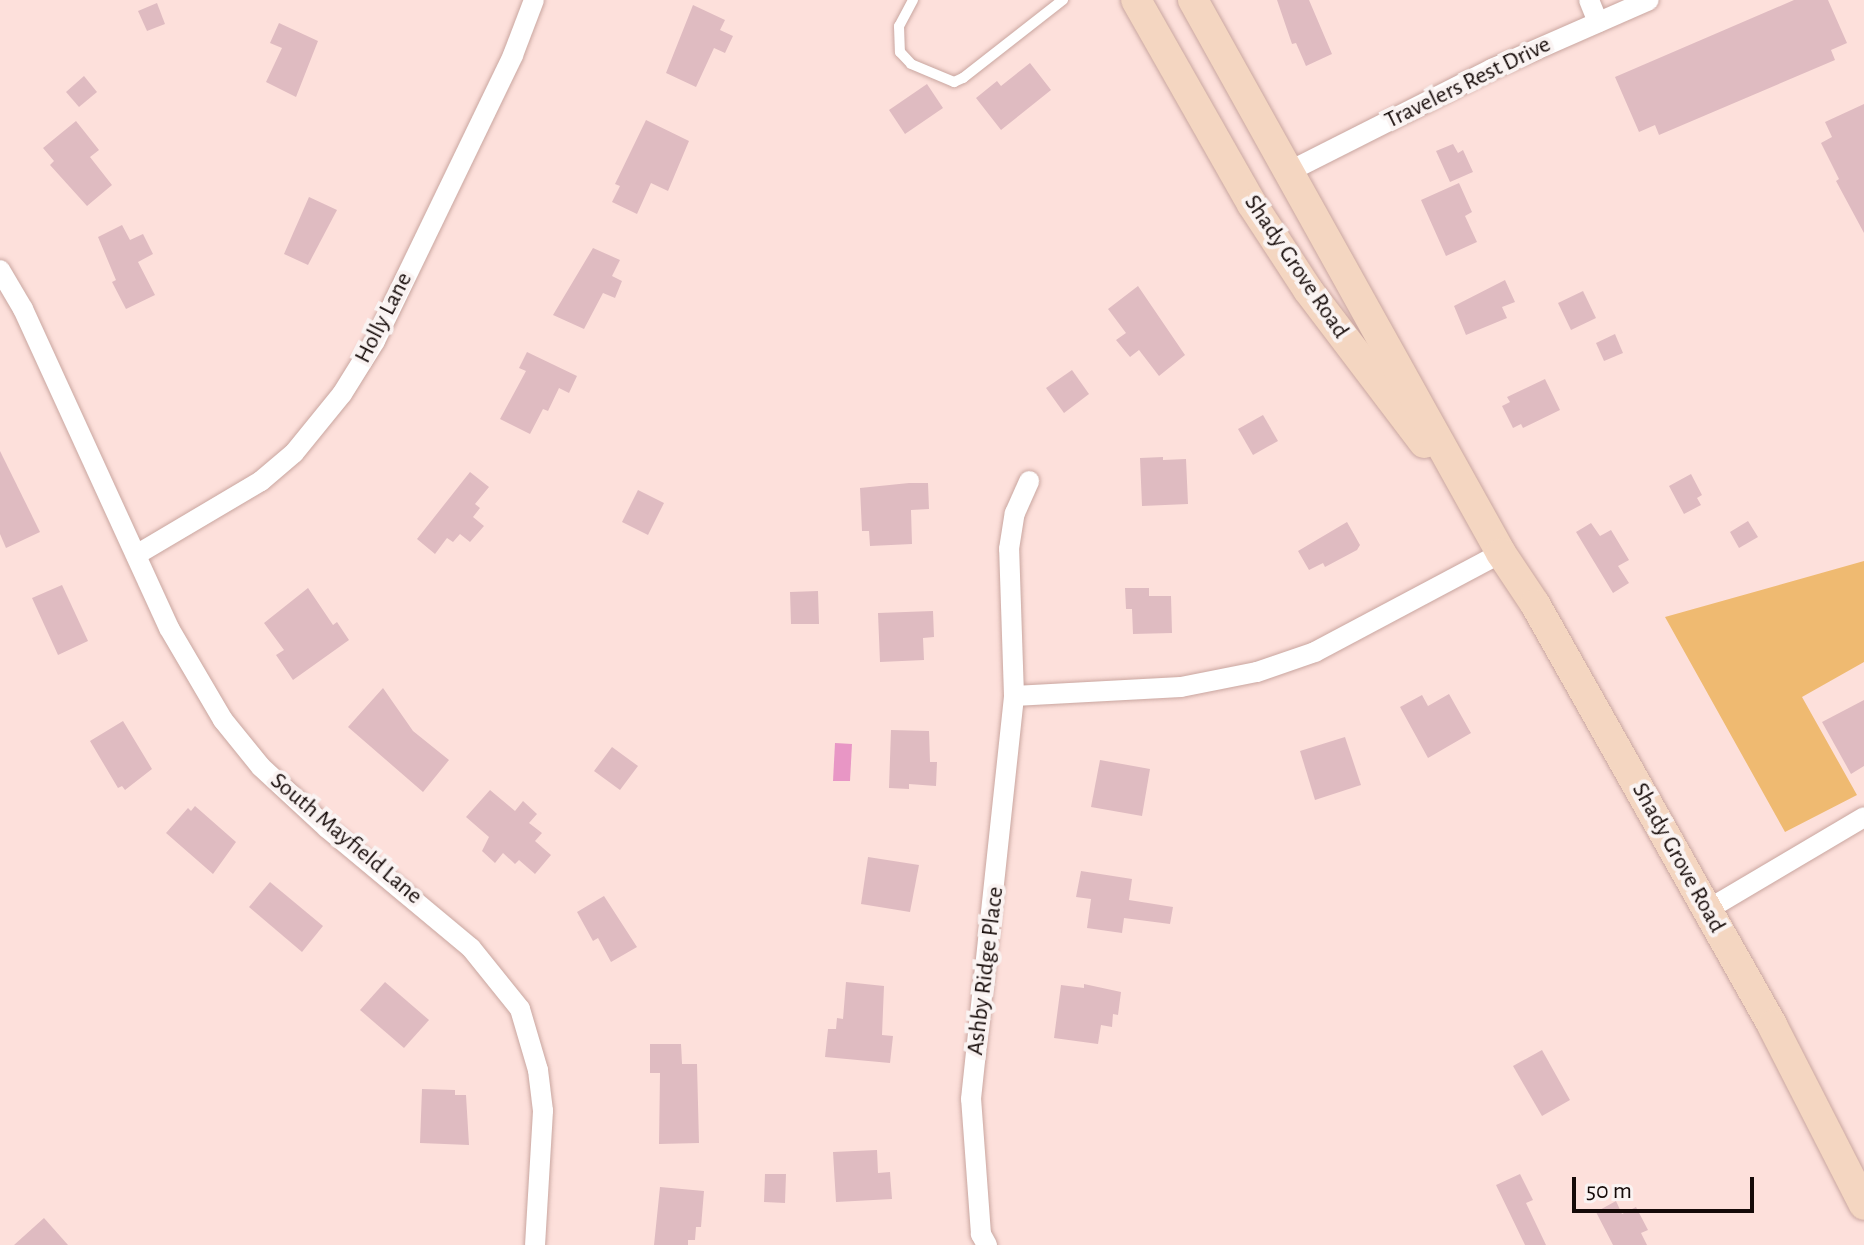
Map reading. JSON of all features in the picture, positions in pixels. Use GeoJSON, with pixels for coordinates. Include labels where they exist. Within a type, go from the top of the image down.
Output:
{"type":"FeatureCollection","features":[{"type":"Feature","properties":{"kind":"main road","name":"Shady Grove Road"},"geometry":{"type":"LineString","coordinates":[[1136,0],[1252,204],[1308,290],[1482,517]]}},
{"type":"Feature","properties":{"kind":"main road","name":"Shady Grove Road"},"geometry":{"type":"LineString","coordinates":[[1193,0],[1501,553],[1535,604],[1777,1034],[1864,1205]]}},
{"type":"Feature","properties":{"kind":"street","name":"Holly Lane"},"geometry":{"type":"LineString","coordinates":[[136,555],[261,481],[294,453],[342,394],[388,313],[513,55],[534,0]]}},
{"type":"Feature","properties":{"kind":"street"},"geometry":{"type":"LineString","coordinates":[[1589,0],[1598,22]]}},
{"type":"Feature","properties":{"kind":"street","name":"Travelers Rest Drive"},"geometry":{"type":"LineString","coordinates":[[1288,172],[1492,69],[1649,0]]}},
{"type":"Feature","properties":{"kind":"street","name":"South Mayfield Lane"},"geometry":{"type":"LineString","coordinates":[[0,270],[23,309],[191,670],[223,720],[261,767],[327,828],[471,948],[520,1009],[538,1070],[543,1111],[535,1245]]}},
{"type":"Feature","properties":{"kind":"street","name":"Ashby Ridge Place"},"geometry":{"type":"LineString","coordinates":[[987,1245],[981,1234],[971,1099],[1014,696],[1009,549],[1015,513],[1029,481]]}},
{"type":"Feature","properties":{"kind":"street"},"geometry":{"type":"LineString","coordinates":[[1014,696],[1181,687],[1257,672],[1315,652],[1501,553]]}},
{"type":"Feature","properties":{"kind":"street"},"geometry":{"type":"LineString","coordinates":[[1707,910],[1864,817]]}},
{"type":"Feature","properties":{"kind":"lane"},"geometry":{"type":"LineString","coordinates":[[913,0],[899,26],[900,52],[911,64],[954,82],[1063,0]]}},
{"type":"Feature","properties":{"kind":"shaded area"},"geometry":{"type":"Polygon","coordinates":[[[1864,561],[1864,662],[1802,697],[1857,795],[1785,832],[1665,617],[1864,561]]]}},
{"type":"Feature","properties":{"kind":"shaded area"},"geometry":{"type":"Polygon","coordinates":[[[835,743],[852,744],[850,781],[833,781],[835,743]]]}},
{"type":"Feature","properties":{"kind":"building"},"geometry":{"type":"Polygon","coordinates":[[[1277,0],[1309,0],[1332,54],[1306,66],[1296,43],[1292,44],[1277,0]]]}},
{"type":"Feature","properties":{"kind":"building"},"geometry":{"type":"Polygon","coordinates":[[[1794,0],[1828,0],[1847,43],[1831,50],[1835,60],[1659,135],[1655,125],[1639,132],[1615,77],[1794,0]]]}},
{"type":"Feature","properties":{"kind":"building"},"geometry":{"type":"Polygon","coordinates":[[[157,3],[165,24],[147,31],[138,11],[157,3]]]}},
{"type":"Feature","properties":{"kind":"building"},"geometry":{"type":"Polygon","coordinates":[[[693,5],[725,20],[720,30],[733,36],[725,53],[714,48],[696,87],[666,73],[693,5]]]}},
{"type":"Feature","properties":{"kind":"building"},"geometry":{"type":"Polygon","coordinates":[[[279,23],[318,41],[296,97],[266,82],[282,48],[270,43],[279,23]]]}},
{"type":"Feature","properties":{"kind":"building"},"geometry":{"type":"Polygon","coordinates":[[[1030,63],[1051,90],[1001,130],[976,98],[997,81],[1001,86],[1030,63]]]}},
{"type":"Feature","properties":{"kind":"building"},"geometry":{"type":"Polygon","coordinates":[[[84,76],[97,92],[79,107],[66,92],[84,76]]]}},
{"type":"Feature","properties":{"kind":"building"},"geometry":{"type":"Polygon","coordinates":[[[927,84],[943,108],[905,134],[889,110],[927,84]]]}},
{"type":"Feature","properties":{"kind":"building"},"geometry":{"type":"Polygon","coordinates":[[[1864,104],[1864,233],[1836,181],[1839,179],[1821,143],[1832,137],[1825,122],[1864,104]]]}},
{"type":"Feature","properties":{"kind":"building"},"geometry":{"type":"Polygon","coordinates":[[[646,120],[689,141],[668,191],[651,183],[637,214],[612,202],[620,186],[615,184],[646,120]]]}},
{"type":"Feature","properties":{"kind":"building"},"geometry":{"type":"Polygon","coordinates":[[[76,121],[99,150],[90,157],[112,185],[87,206],[50,165],[54,161],[43,148],[76,121]]]}},
{"type":"Feature","properties":{"kind":"building"},"geometry":{"type":"Polygon","coordinates":[[[1453,144],[1458,153],[1463,150],[1473,172],[1450,182],[1436,151],[1453,144]]]}},
{"type":"Feature","properties":{"kind":"building"},"geometry":{"type":"Polygon","coordinates":[[[1459,183],[1472,212],[1465,216],[1477,242],[1446,256],[1421,200],[1459,183]]]}},
{"type":"Feature","properties":{"kind":"building"},"geometry":{"type":"Polygon","coordinates":[[[309,197],[337,210],[308,265],[284,254],[309,197]]]}},
{"type":"Feature","properties":{"kind":"building"},"geometry":{"type":"Polygon","coordinates":[[[122,225],[130,240],[143,234],[153,254],[138,262],[155,295],[126,309],[112,282],[116,280],[98,237],[122,225]]]}},
{"type":"Feature","properties":{"kind":"building"},"geometry":{"type":"Polygon","coordinates":[[[593,248],[620,260],[612,276],[622,281],[615,298],[603,293],[584,329],[553,315],[593,248]]]}},
{"type":"Feature","properties":{"kind":"building"},"geometry":{"type":"Polygon","coordinates":[[[1505,280],[1515,302],[1502,307],[1507,318],[1466,335],[1454,306],[1505,280]]]}},
{"type":"Feature","properties":{"kind":"building"},"geometry":{"type":"Polygon","coordinates":[[[1138,286],[1185,355],[1159,376],[1139,350],[1130,357],[1116,340],[1126,333],[1108,309],[1138,286]]]}},
{"type":"Feature","properties":{"kind":"building"},"geometry":{"type":"Polygon","coordinates":[[[1583,291],[1596,318],[1571,330],[1558,303],[1583,291]]]}},
{"type":"Feature","properties":{"kind":"building"},"geometry":{"type":"Polygon","coordinates":[[[1615,334],[1623,353],[1604,361],[1596,343],[1615,334]]]}},
{"type":"Feature","properties":{"kind":"building"},"geometry":{"type":"Polygon","coordinates":[[[527,352],[577,376],[569,393],[559,388],[548,411],[543,409],[530,434],[500,419],[526,371],[519,368],[527,352]]]}},
{"type":"Feature","properties":{"kind":"building"},"geometry":{"type":"Polygon","coordinates":[[[1072,370],[1089,394],[1064,413],[1046,388],[1072,370]]]}},
{"type":"Feature","properties":{"kind":"building"},"geometry":{"type":"Polygon","coordinates":[[[1545,379],[1560,410],[1523,428],[1521,424],[1513,428],[1502,406],[1510,402],[1507,397],[1545,379]]]}},
{"type":"Feature","properties":{"kind":"building"},"geometry":{"type":"Polygon","coordinates":[[[1263,415],[1278,441],[1253,455],[1238,429],[1263,415]]]}},
{"type":"Feature","properties":{"kind":"building"},"geometry":{"type":"Polygon","coordinates":[[[0,451],[40,532],[6,548],[0,534],[0,451]]]}},
{"type":"Feature","properties":{"kind":"building"},"geometry":{"type":"Polygon","coordinates":[[[1163,457],[1163,460],[1186,459],[1188,504],[1142,506],[1140,458],[1163,457]]]}},
{"type":"Feature","properties":{"kind":"building"},"geometry":{"type":"Polygon","coordinates":[[[470,472],[489,487],[475,504],[480,508],[473,517],[484,526],[470,542],[460,534],[453,542],[447,538],[435,554],[417,539],[470,472]]]}},
{"type":"Feature","properties":{"kind":"building"},"geometry":{"type":"Polygon","coordinates":[[[1691,474],[1702,495],[1697,498],[1701,505],[1684,514],[1669,486],[1691,474]]]}},
{"type":"Feature","properties":{"kind":"building"},"geometry":{"type":"Polygon","coordinates":[[[928,483],[929,509],[911,510],[912,544],[870,546],[869,531],[862,531],[860,488],[928,483]]]}},
{"type":"Feature","properties":{"kind":"building"},"geometry":{"type":"Polygon","coordinates":[[[638,490],[664,503],[648,535],[622,522],[638,490]]]}},
{"type":"Feature","properties":{"kind":"building"},"geometry":{"type":"Polygon","coordinates":[[[1748,521],[1758,537],[1739,548],[1730,532],[1748,521]]]}},
{"type":"Feature","properties":{"kind":"building"},"geometry":{"type":"Polygon","coordinates":[[[1347,522],[1360,545],[1357,550],[1325,567],[1323,563],[1309,570],[1298,551],[1347,522]]]}},
{"type":"Feature","properties":{"kind":"building"},"geometry":{"type":"Polygon","coordinates":[[[1591,523],[1600,536],[1611,530],[1629,560],[1618,566],[1629,583],[1613,593],[1576,532],[1591,523]]]}},
{"type":"Feature","properties":{"kind":"building"},"geometry":{"type":"Polygon","coordinates":[[[62,585],[88,641],[58,655],[32,598],[62,585]]]}},
{"type":"Feature","properties":{"kind":"building"},"geometry":{"type":"Polygon","coordinates":[[[308,588],[333,625],[337,622],[349,640],[293,680],[276,655],[284,650],[264,623],[308,588]]]}},
{"type":"Feature","properties":{"kind":"building"},"geometry":{"type":"Polygon","coordinates":[[[1125,588],[1149,588],[1149,596],[1171,596],[1172,633],[1133,634],[1132,609],[1126,609],[1125,588]]]}},
{"type":"Feature","properties":{"kind":"building"},"geometry":{"type":"Polygon","coordinates":[[[818,591],[819,624],[791,624],[790,592],[818,591]]]}},
{"type":"Feature","properties":{"kind":"building"},"geometry":{"type":"Polygon","coordinates":[[[933,611],[934,637],[923,638],[924,660],[880,662],[878,613],[933,611]]]}},
{"type":"Feature","properties":{"kind":"building"},"geometry":{"type":"Polygon","coordinates":[[[383,688],[413,731],[449,760],[423,792],[348,727],[383,688]]]}},
{"type":"Feature","properties":{"kind":"building"},"geometry":{"type":"Polygon","coordinates":[[[1449,694],[1471,733],[1428,758],[1400,707],[1422,695],[1428,706],[1449,694]]]}},
{"type":"Feature","properties":{"kind":"building"},"geometry":{"type":"Polygon","coordinates":[[[1864,700],[1864,766],[1851,774],[1822,722],[1864,700]]]}},
{"type":"Feature","properties":{"kind":"building"},"geometry":{"type":"Polygon","coordinates":[[[123,721],[152,769],[125,790],[122,786],[118,788],[90,741],[123,721]]]}},
{"type":"Feature","properties":{"kind":"building"},"geometry":{"type":"Polygon","coordinates":[[[891,730],[929,731],[930,762],[937,762],[936,786],[909,784],[909,789],[889,788],[891,730]]]}},
{"type":"Feature","properties":{"kind":"building"},"geometry":{"type":"Polygon","coordinates":[[[1345,737],[1361,785],[1315,800],[1300,751],[1345,737]]]}},
{"type":"Feature","properties":{"kind":"building"},"geometry":{"type":"Polygon","coordinates":[[[612,747],[638,766],[620,790],[594,771],[612,747]]]}},
{"type":"Feature","properties":{"kind":"building"},"geometry":{"type":"Polygon","coordinates":[[[1100,760],[1150,769],[1142,816],[1091,807],[1100,760]]]}},
{"type":"Feature","properties":{"kind":"building"},"geometry":{"type":"Polygon","coordinates":[[[490,790],[515,811],[523,801],[537,814],[529,823],[542,833],[535,841],[551,855],[535,874],[519,860],[515,864],[503,853],[495,863],[482,851],[489,837],[466,817],[490,790]]]}},
{"type":"Feature","properties":{"kind":"building"},"geometry":{"type":"Polygon","coordinates":[[[195,806],[236,842],[213,874],[166,833],[188,808],[191,811],[195,806]]]}},
{"type":"Feature","properties":{"kind":"building"},"geometry":{"type":"Polygon","coordinates":[[[868,857],[919,865],[910,912],[861,904],[868,857]]]}},
{"type":"Feature","properties":{"kind":"building"},"geometry":{"type":"Polygon","coordinates":[[[1081,871],[1132,879],[1129,900],[1173,907],[1170,924],[1124,918],[1122,933],[1087,928],[1091,899],[1076,897],[1081,871]]]}},
{"type":"Feature","properties":{"kind":"building"},"geometry":{"type":"Polygon","coordinates":[[[270,882],[323,926],[302,952],[249,907],[270,882]]]}},
{"type":"Feature","properties":{"kind":"building"},"geometry":{"type":"Polygon","coordinates":[[[604,896],[637,947],[611,962],[598,938],[593,941],[577,912],[604,896]]]}},
{"type":"Feature","properties":{"kind":"building"},"geometry":{"type":"Polygon","coordinates":[[[385,982],[429,1020],[404,1048],[360,1010],[385,982]]]}},
{"type":"Feature","properties":{"kind":"building"},"geometry":{"type":"Polygon","coordinates":[[[846,982],[884,986],[882,1035],[893,1036],[890,1063],[825,1057],[828,1029],[836,1029],[837,1018],[843,1019],[846,982]]]}},
{"type":"Feature","properties":{"kind":"building"},"geometry":{"type":"Polygon","coordinates":[[[1084,984],[1121,992],[1118,1015],[1113,1014],[1112,1027],[1101,1025],[1098,1044],[1054,1038],[1061,985],[1084,988],[1084,984]]]}},
{"type":"Feature","properties":{"kind":"building"},"geometry":{"type":"Polygon","coordinates":[[[650,1044],[681,1044],[682,1064],[697,1064],[699,1143],[659,1144],[660,1073],[650,1073],[650,1044]]]}},
{"type":"Feature","properties":{"kind":"building"},"geometry":{"type":"Polygon","coordinates":[[[1542,1050],[1570,1100],[1542,1116],[1513,1066],[1542,1050]]]}},
{"type":"Feature","properties":{"kind":"building"},"geometry":{"type":"Polygon","coordinates":[[[422,1089],[455,1090],[455,1095],[466,1095],[469,1145],[420,1143],[422,1089]]]}},
{"type":"Feature","properties":{"kind":"building"},"geometry":{"type":"Polygon","coordinates":[[[877,1150],[878,1173],[890,1172],[892,1199],[836,1202],[833,1152],[877,1150]]]}},
{"type":"Feature","properties":{"kind":"building"},"geometry":{"type":"Polygon","coordinates":[[[765,1174],[786,1174],[785,1203],[764,1202],[765,1174]]]}},
{"type":"Feature","properties":{"kind":"building"},"geometry":{"type":"Polygon","coordinates":[[[1520,1174],[1533,1200],[1526,1203],[1546,1245],[1525,1245],[1496,1185],[1520,1174]]]}},
{"type":"Feature","properties":{"kind":"building"},"geometry":{"type":"Polygon","coordinates":[[[660,1187],[704,1191],[701,1227],[696,1227],[695,1240],[688,1240],[688,1245],[654,1245],[660,1187]]]}},
{"type":"Feature","properties":{"kind":"building"},"geometry":{"type":"Polygon","coordinates":[[[1616,1201],[1622,1214],[1636,1207],[1648,1230],[1641,1233],[1647,1245],[1613,1245],[1596,1212],[1616,1201]]]}},
{"type":"Feature","properties":{"kind":"building"},"geometry":{"type":"Polygon","coordinates":[[[44,1218],[68,1245],[14,1245],[44,1218]]]}}]}
